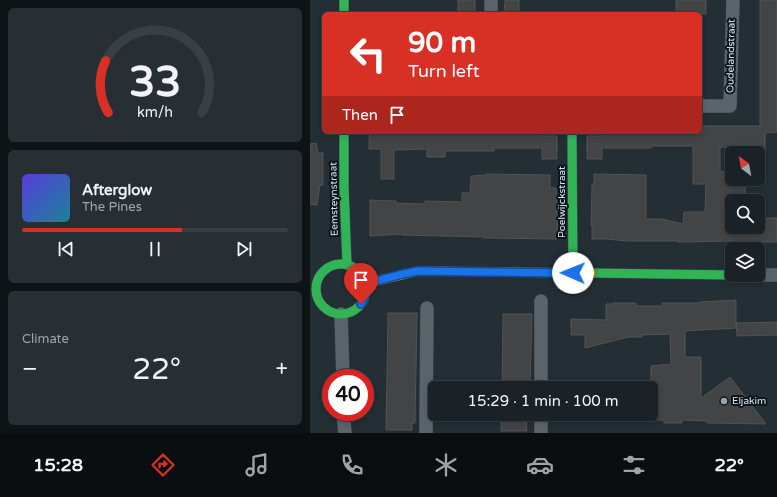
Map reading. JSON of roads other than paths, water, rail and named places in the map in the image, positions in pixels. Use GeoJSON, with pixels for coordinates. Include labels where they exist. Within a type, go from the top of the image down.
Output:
{"type":"FeatureCollection","features":[{"type":"Feature","properties":{"kind":"street"},"geometry":{"type":"LineString","coordinates":[[344,0],[344,12]]}},
{"type":"Feature","properties":{"kind":"street"},"geometry":{"type":"LineString","coordinates":[[491,0],[491,12]]}},
{"type":"Feature","properties":{"kind":"street","name":"Oudelandstraat"},"geometry":{"type":"LineString","coordinates":[[702,106],[730,106],[732,0]]}},
{"type":"Feature","properties":{"kind":"street","name":"Eemsteynstraat"},"geometry":{"type":"LineString","coordinates":[[344,134],[344,186],[348,265]]}},
{"type":"Feature","properties":{"kind":"street","name":"Poelwijckstraat"},"geometry":{"type":"LineString","coordinates":[[572,134],[573,273]]}},
{"type":"Feature","properties":{"kind":"street"},"geometry":{"type":"LineString","coordinates":[[342,264],[348,265],[359,271],[365,282],[366,294],[361,304],[352,312],[347,314],[332,312],[324,308],[313,290],[321,274],[325,270],[342,264]]}},
{"type":"Feature","properties":{"kind":"street"},"geometry":{"type":"LineString","coordinates":[[365,282],[372,282],[418,271],[725,275]]}},
{"type":"Feature","properties":{"kind":"street"},"geometry":{"type":"LineString","coordinates":[[765,275],[777,275]]}},
{"type":"Feature","properties":{"kind":"street"},"geometry":{"type":"LineString","coordinates":[[541,301],[541,381]]}},
{"type":"Feature","properties":{"kind":"street"},"geometry":{"type":"LineString","coordinates":[[426,433],[427,308]]}},
{"type":"Feature","properties":{"kind":"street"},"geometry":{"type":"LineString","coordinates":[[341,314],[342,369]]}},
{"type":"Feature","properties":{"kind":"street"},"geometry":{"type":"LineString","coordinates":[[344,421],[345,433]]}},
{"type":"Feature","properties":{"kind":"street"},"geometry":{"type":"LineString","coordinates":[[541,421],[541,433]]}},
{"type":"Feature","properties":{"kind":"place","name":"Eljakim"},"geometry":{"type":"Point","coordinates":[724,401]}}]}
